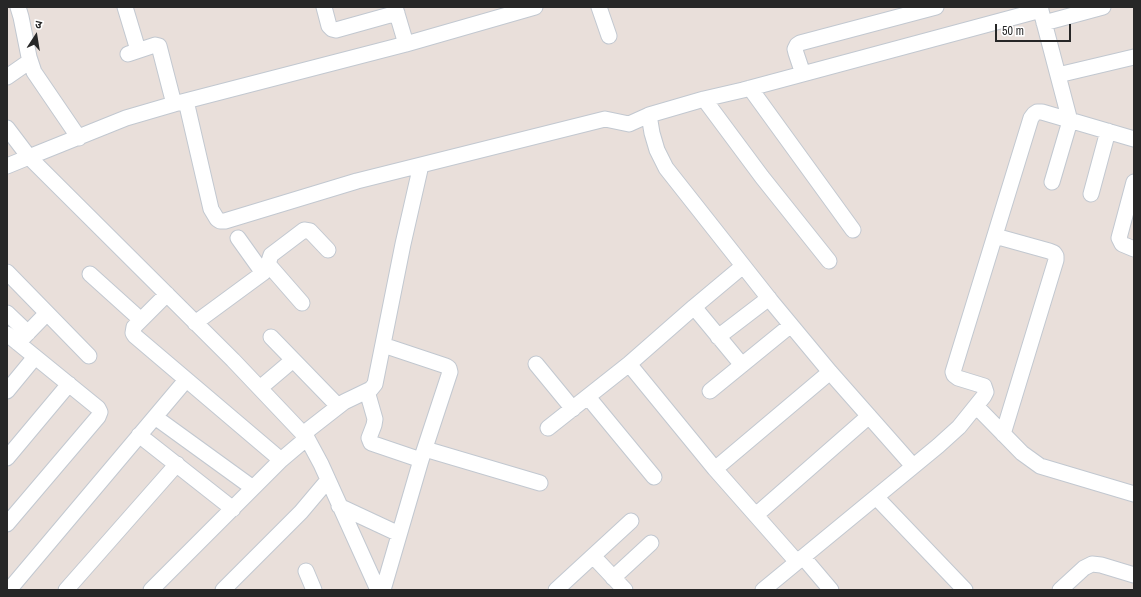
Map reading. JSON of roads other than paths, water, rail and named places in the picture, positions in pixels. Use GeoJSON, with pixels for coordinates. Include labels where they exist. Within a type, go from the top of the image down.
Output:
{"type":"FeatureCollection","features":[{"type":"Feature","properties":{"kind":"street"},"geometry":{"type":"LineString","coordinates":[[18,7],[30,62],[37,78],[79,138]]}},
{"type":"Feature","properties":{"kind":"street"},"geometry":{"type":"LineString","coordinates":[[126,7],[133,52],[154,45],[159,46],[180,103],[214,216],[220,221],[225,221],[357,181],[605,119],[629,124],[649,115],[704,99],[1042,13],[1103,7]]}},
{"type":"Feature","properties":{"kind":"street"},"geometry":{"type":"LineString","coordinates":[[324,7],[329,26],[336,30],[396,10],[406,44]]}},
{"type":"Feature","properties":{"kind":"street"},"geometry":{"type":"LineString","coordinates":[[7,166],[126,118],[406,44],[535,7]]}},
{"type":"Feature","properties":{"kind":"street"},"geometry":{"type":"LineString","coordinates":[[599,7],[609,36]]}},
{"type":"Feature","properties":{"kind":"street"},"geometry":{"type":"LineString","coordinates":[[803,74],[796,52],[797,45],[800,43],[936,7]]}},
{"type":"Feature","properties":{"kind":"street"},"geometry":{"type":"LineString","coordinates":[[1042,13],[1070,121],[1052,182]]}},
{"type":"Feature","properties":{"kind":"street"},"geometry":{"type":"LineString","coordinates":[[1058,75],[1134,57]]}},
{"type":"Feature","properties":{"kind":"street"},"geometry":{"type":"LineString","coordinates":[[7,76],[30,62]]}},
{"type":"Feature","properties":{"kind":"street"},"geometry":{"type":"LineString","coordinates":[[750,88],[853,230]]}},
{"type":"Feature","properties":{"kind":"street"},"geometry":{"type":"LineString","coordinates":[[704,99],[762,177],[830,261]]}},
{"type":"Feature","properties":{"kind":"street"},"geometry":{"type":"LineString","coordinates":[[763,590],[877,498],[938,446],[959,427],[977,407],[984,396],[985,388],[980,384],[956,377],[953,372],[1031,118],[1034,114],[1042,112],[1134,139]]}},
{"type":"Feature","properties":{"kind":"street"},"geometry":{"type":"LineString","coordinates":[[649,115],[657,150],[666,168],[791,325],[830,372],[913,466]]}},
{"type":"Feature","properties":{"kind":"street"},"geometry":{"type":"LineString","coordinates":[[7,128],[29,157],[260,388],[305,436],[314,449],[378,590]]}},
{"type":"Feature","properties":{"kind":"street"},"geometry":{"type":"LineString","coordinates":[[1091,194],[1108,131]]}},
{"type":"Feature","properties":{"kind":"street"},"geometry":{"type":"LineString","coordinates":[[151,590],[305,436],[338,406],[349,399],[367,392],[375,384],[403,244],[421,165]]}},
{"type":"Feature","properties":{"kind":"street"},"geometry":{"type":"LineString","coordinates":[[1134,184],[1130,215],[1120,234],[1120,241],[1126,246],[1134,249]]}},
{"type":"Feature","properties":{"kind":"street"},"geometry":{"type":"LineString","coordinates":[[195,323],[266,268],[271,255],[304,230],[306,229],[310,231],[328,250]]}},
{"type":"Feature","properties":{"kind":"street"},"geometry":{"type":"LineString","coordinates":[[995,236],[1049,251],[1054,253],[1056,256],[1003,434]]}},
{"type":"Feature","properties":{"kind":"street"},"geometry":{"type":"LineString","coordinates":[[238,238],[302,303]]}},
{"type":"Feature","properties":{"kind":"street"},"geometry":{"type":"LineString","coordinates":[[548,428],[629,364],[743,266]]}},
{"type":"Feature","properties":{"kind":"street"},"geometry":{"type":"LineString","coordinates":[[90,274],[141,320]]}},
{"type":"Feature","properties":{"kind":"street"},"geometry":{"type":"LineString","coordinates":[[10,280],[47,313],[89,356]]}},
{"type":"Feature","properties":{"kind":"street"},"geometry":{"type":"LineString","coordinates":[[166,294],[133,330],[135,336],[281,460]]}},
{"type":"Feature","properties":{"kind":"street"},"geometry":{"type":"LineString","coordinates":[[718,337],[769,298]]}},
{"type":"Feature","properties":{"kind":"street"},"geometry":{"type":"LineString","coordinates":[[694,307],[742,365]]}},
{"type":"Feature","properties":{"kind":"street"},"geometry":{"type":"LineString","coordinates":[[7,313],[18,337],[35,357],[98,408],[100,414],[8,519]]}},
{"type":"Feature","properties":{"kind":"street"},"geometry":{"type":"LineString","coordinates":[[18,337],[47,313]]}},
{"type":"Feature","properties":{"kind":"street"},"geometry":{"type":"LineString","coordinates":[[710,391],[791,325]]}},
{"type":"Feature","properties":{"kind":"street"},"geometry":{"type":"LineString","coordinates":[[271,337],[338,406]]}},
{"type":"Feature","properties":{"kind":"street"},"geometry":{"type":"LineString","coordinates":[[383,345],[449,368],[449,377],[423,454],[383,590]]}},
{"type":"Feature","properties":{"kind":"street"},"geometry":{"type":"LineString","coordinates":[[7,391],[35,357]]}},
{"type":"Feature","properties":{"kind":"street"},"geometry":{"type":"LineString","coordinates":[[260,388],[293,360]]}},
{"type":"Feature","properties":{"kind":"street"},"geometry":{"type":"LineString","coordinates":[[536,364],[573,409]]}},
{"type":"Feature","properties":{"kind":"street"},"geometry":{"type":"LineString","coordinates":[[629,364],[715,469],[756,515],[831,590]]}},
{"type":"Feature","properties":{"kind":"street"},"geometry":{"type":"LineString","coordinates":[[715,469],[830,372]]}},
{"type":"Feature","properties":{"kind":"street"},"geometry":{"type":"LineString","coordinates":[[9,590],[186,380]]}},
{"type":"Feature","properties":{"kind":"street"},"geometry":{"type":"LineString","coordinates":[[7,458],[69,384]]}},
{"type":"Feature","properties":{"kind":"street"},"geometry":{"type":"LineString","coordinates":[[367,392],[375,419],[369,438],[371,443],[423,454],[540,483]]}},
{"type":"Feature","properties":{"kind":"street"},"geometry":{"type":"LineString","coordinates":[[588,397],[654,476]]}},
{"type":"Feature","properties":{"kind":"street"},"geometry":{"type":"LineString","coordinates":[[977,407],[1022,453],[1040,466],[1134,494]]}},
{"type":"Feature","properties":{"kind":"street"},"geometry":{"type":"LineString","coordinates":[[756,515],[870,416]]}},
{"type":"Feature","properties":{"kind":"street"},"geometry":{"type":"LineString","coordinates":[[155,417],[253,488]]}},
{"type":"Feature","properties":{"kind":"street"},"geometry":{"type":"LineString","coordinates":[[139,435],[233,508]]}},
{"type":"Feature","properties":{"kind":"street"},"geometry":{"type":"LineString","coordinates":[[66,590],[177,464]]}},
{"type":"Feature","properties":{"kind":"street"},"geometry":{"type":"LineString","coordinates":[[223,590],[301,512],[328,480]]}},
{"type":"Feature","properties":{"kind":"street"},"geometry":{"type":"LineString","coordinates":[[877,498],[957,587]]}},
{"type":"Feature","properties":{"kind":"street"},"geometry":{"type":"LineString","coordinates":[[339,506],[399,534]]}},
{"type":"Feature","properties":{"kind":"street"},"geometry":{"type":"LineString","coordinates":[[556,590],[631,521]]}},
{"type":"Feature","properties":{"kind":"street"},"geometry":{"type":"LineString","coordinates":[[613,578],[651,543]]}},
{"type":"Feature","properties":{"kind":"street"},"geometry":{"type":"LineString","coordinates":[[592,556],[625,590]]}},
{"type":"Feature","properties":{"kind":"street"},"geometry":{"type":"LineString","coordinates":[[1067,588],[1084,568],[1092,564],[1101,565],[1134,575]]}},
{"type":"Feature","properties":{"kind":"street"},"geometry":{"type":"LineString","coordinates":[[306,570],[314,590]]}}]}
